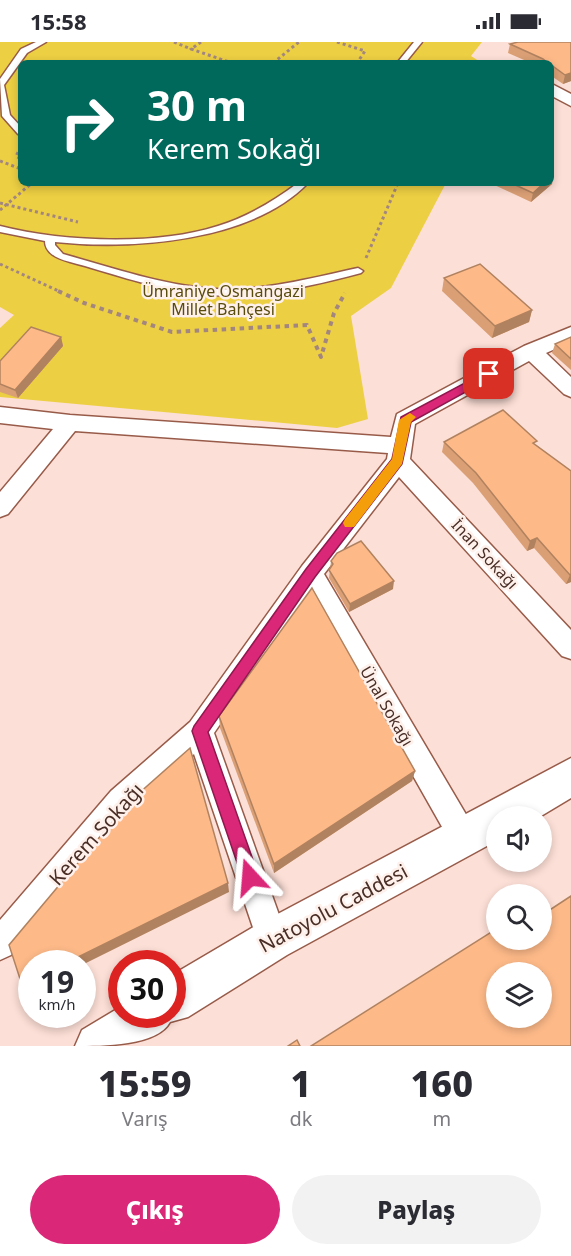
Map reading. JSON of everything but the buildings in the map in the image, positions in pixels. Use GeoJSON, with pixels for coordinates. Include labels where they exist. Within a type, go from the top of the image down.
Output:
{"type":"FeatureCollection","features":[{"type":"Feature","properties":{"kind":"main road"},"geometry":{"type":"LineString","coordinates":[[520,806],[571,777]]}},
{"type":"Feature","properties":{"kind":"main road","name":"Natoyolu Caddesi"},"geometry":{"type":"LineString","coordinates":[[186,992],[272,940],[480,829]]}},
{"type":"Feature","properties":{"kind":"main road"},"geometry":{"type":"LineString","coordinates":[[98,1046],[128,1028]]}},
{"type":"Feature","properties":{"kind":"street"},"geometry":{"type":"LineString","coordinates":[[554,90],[571,101]]}},
{"type":"Feature","properties":{"kind":"street","name":"Kerem Sokağı"},"geometry":{"type":"LineString","coordinates":[[0,944],[121,801],[200,731],[310,573],[399,453],[405,420],[531,351],[571,334]]}},
{"type":"Feature","properties":{"kind":"street"},"geometry":{"type":"LineString","coordinates":[[531,351],[571,389]]}},
{"type":"Feature","properties":{"kind":"street"},"geometry":{"type":"LineString","coordinates":[[0,415],[399,453]]}},
{"type":"Feature","properties":{"kind":"street"},"geometry":{"type":"LineString","coordinates":[[0,508],[70,423]]}},
{"type":"Feature","properties":{"kind":"street","name":"İnan Sokağı"},"geometry":{"type":"LineString","coordinates":[[399,453],[571,648]]}},
{"type":"Feature","properties":{"kind":"street","name":"Ünal Sokağı"},"geometry":{"type":"LineString","coordinates":[[310,573],[480,829]]}},
{"type":"Feature","properties":{"kind":"street"},"geometry":{"type":"LineString","coordinates":[[200,731],[272,940]]}},
{"type":"Feature","properties":{"kind":"lane"},"geometry":{"type":"LineString","coordinates":[[18,129],[6,116],[0,85],[24,51],[42,42]]}},
{"type":"Feature","properties":{"kind":"lane"},"geometry":{"type":"LineString","coordinates":[[403,60],[418,42]]}},
{"type":"Feature","properties":{"kind":"lane"},"geometry":{"type":"LineString","coordinates":[[0,229],[50,240],[124,240],[185,235],[218,229],[264,210],[300,186]]}},
{"type":"Feature","properties":{"kind":"lane"},"geometry":{"type":"LineString","coordinates":[[50,240],[50,246],[60,256],[187,289],[217,292],[251,292],[279,288],[358,270]]}},
{"type":"Feature","properties":{"kind":"path"},"geometry":{"type":"LineString","coordinates":[[174,42],[223,60]]}},
{"type":"Feature","properties":{"kind":"path"},"geometry":{"type":"LineString","coordinates":[[191,49],[201,42]]}},
{"type":"Feature","properties":{"kind":"path"},"geometry":{"type":"LineString","coordinates":[[277,60],[299,42]]}},
{"type":"Feature","properties":{"kind":"path"},"geometry":{"type":"LineString","coordinates":[[337,42],[365,51],[359,60]]}},
{"type":"Feature","properties":{"kind":"path"},"geometry":{"type":"LineString","coordinates":[[0,161],[18,168]]}},
{"type":"Feature","properties":{"kind":"path"},"geometry":{"type":"LineString","coordinates":[[0,210],[28,186]]}},
{"type":"Feature","properties":{"kind":"path"},"geometry":{"type":"LineString","coordinates":[[0,264],[84,303],[172,332],[307,325],[321,357],[334,314],[369,252],[397,186]]}},
{"type":"Feature","properties":{"kind":"path"},"geometry":{"type":"LineString","coordinates":[[0,203],[82,223]]}},
{"type":"Feature","properties":{"kind":"green space","name":"Ümraniye Osmangazi Millet Bahçesi"},"geometry":{"type":"Polygon","coordinates":[[[0,42],[482,42],[471,56],[477,60],[18,60],[18,186],[444,186],[391,288],[351,316],[368,419],[337,428],[0,397],[0,328],[14,315],[0,307],[0,42]]]}},
{"type":"Feature","properties":{"kind":"slow traffic"},"geometry":{"type":"LineString","coordinates":[[350,523],[398,460],[405,420],[410,417]]}},
{"type":"Feature","properties":{"kind":"route"},"geometry":{"type":"LineString","coordinates":[[250,877],[200,731],[310,573],[398,460],[405,420],[489,374]]}}]}
